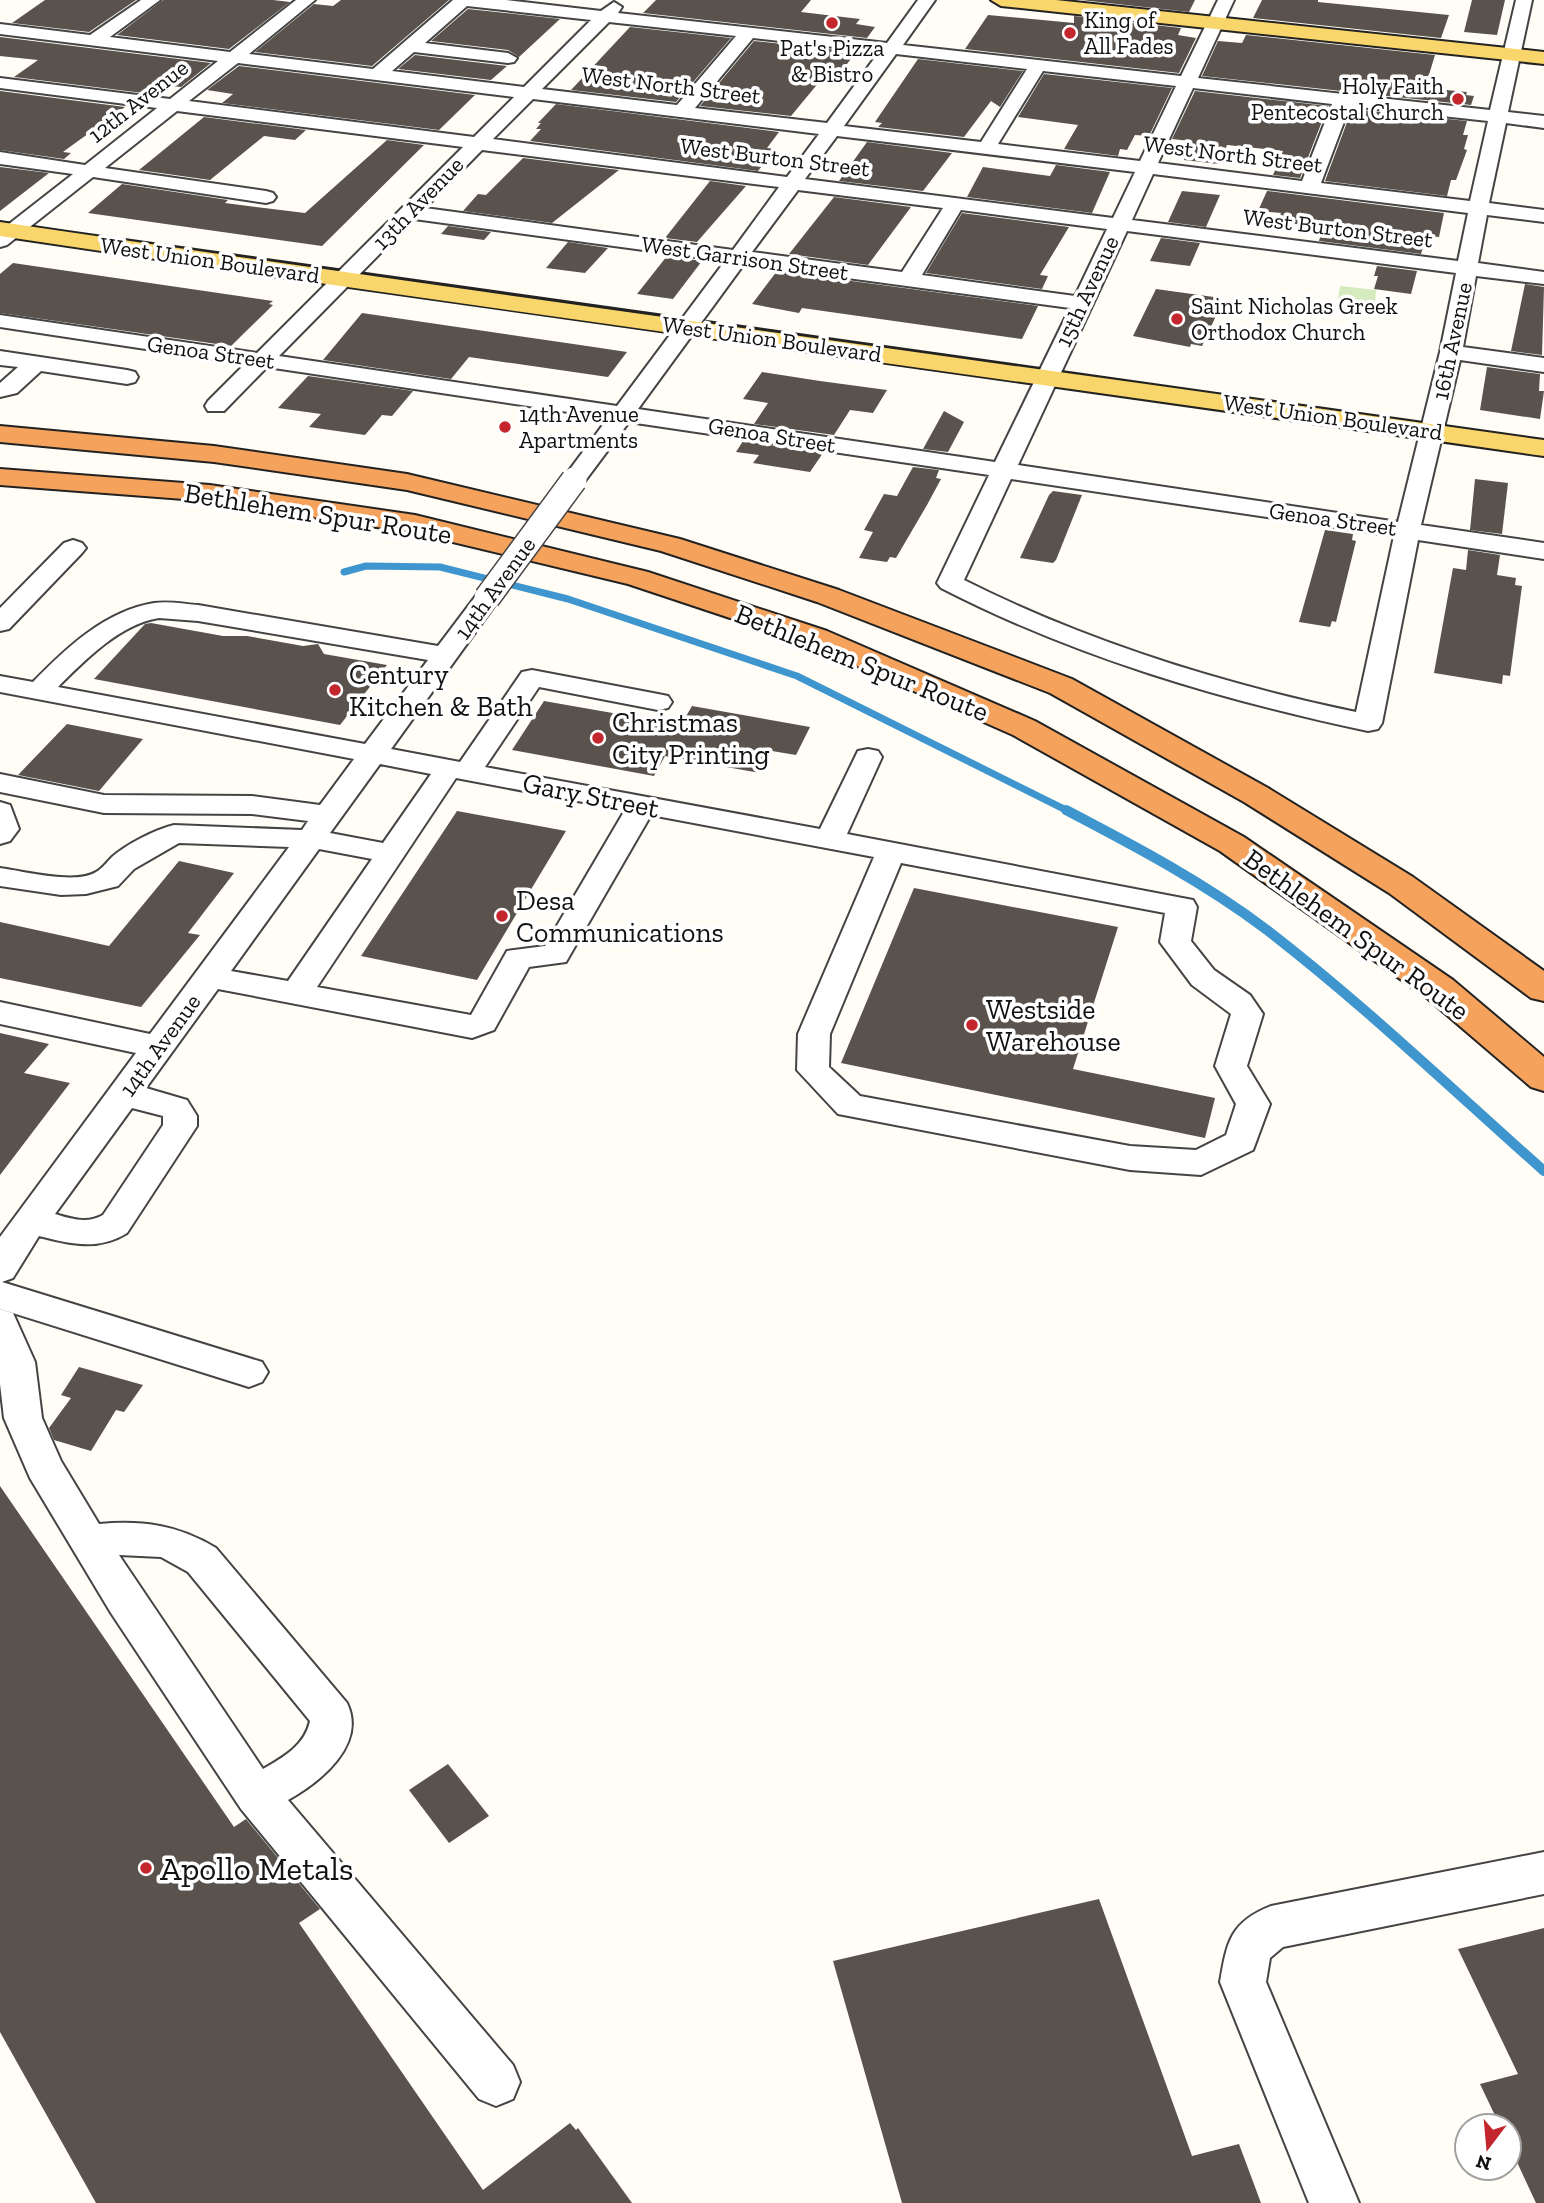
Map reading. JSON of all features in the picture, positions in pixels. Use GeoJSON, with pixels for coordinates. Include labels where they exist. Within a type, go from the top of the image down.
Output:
{"type":"FeatureCollection","features":[{"type":"Feature","properties":{"kind":"highway","name":"Bethlehem Spur Route"},"geometry":{"type":"LineString","coordinates":[[0,434],[214,454],[407,482],[670,545],[828,596],[1061,686],[1256,795],[1401,885],[1544,989]]}},
{"type":"Feature","properties":{"kind":"highway","name":"Bethlehem Spur Route"},"geometry":{"type":"LineString","coordinates":[[0,477],[210,493],[415,524],[638,578],[816,637],[1024,728],[1232,844],[1440,989],[1544,1078]]}},
{"type":"Feature","properties":{"kind":"main road"},"geometry":{"type":"LineString","coordinates":[[1001,0],[1544,58]]}},
{"type":"Feature","properties":{"kind":"main road","name":"West Union Boulevard"},"geometry":{"type":"LineString","coordinates":[[4,234],[1544,448]]}},
{"type":"Feature","properties":{"kind":"street"},"geometry":{"type":"LineString","coordinates":[[94,40],[152,0]]}},
{"type":"Feature","properties":{"kind":"street","name":"12th Avenue"},"geometry":{"type":"LineString","coordinates":[[4,234],[91,170],[307,0]]}},
{"type":"Feature","properties":{"kind":"street"},"geometry":{"type":"LineString","coordinates":[[377,75],[463,0],[1544,122]]}},
{"type":"Feature","properties":{"kind":"street","name":"13th Avenue"},"geometry":{"type":"LineString","coordinates":[[216,406],[621,0]]}},
{"type":"Feature","properties":{"kind":"street","name":"14th Avenue"},"geometry":{"type":"LineString","coordinates":[[15,1245],[927,0]]}},
{"type":"Feature","properties":{"kind":"street","name":"15th Avenue"},"geometry":{"type":"LineString","coordinates":[[1226,0],[1144,168],[950,583],[1048,626],[1177,675],[1288,707],[1368,723]]}},
{"type":"Feature","properties":{"kind":"street","name":"16th Avenue"},"geometry":{"type":"LineString","coordinates":[[1368,723],[1408,530],[1451,352],[1478,208],[1524,0]]}},
{"type":"Feature","properties":{"kind":"street"},"geometry":{"type":"LineString","coordinates":[[1531,0],[1544,1]]}},
{"type":"Feature","properties":{"kind":"street","name":"West North Street"},"geometry":{"type":"LineString","coordinates":[[0,29],[1544,216]]}},
{"type":"Feature","properties":{"kind":"street"},"geometry":{"type":"LineString","coordinates":[[682,111],[749,32]]}},
{"type":"Feature","properties":{"kind":"street"},"geometry":{"type":"LineString","coordinates":[[410,46],[508,58]]}},
{"type":"Feature","properties":{"kind":"street"},"geometry":{"type":"LineString","coordinates":[[986,149],[1038,65]]}},
{"type":"Feature","properties":{"kind":"street","name":"West Burton Street"},"geometry":{"type":"LineString","coordinates":[[5,92],[29,87],[1544,278]]}},
{"type":"Feature","properties":{"kind":"street"},"geometry":{"type":"LineString","coordinates":[[1309,188],[1343,99]]}},
{"type":"Feature","properties":{"kind":"street"},"geometry":{"type":"LineString","coordinates":[[0,158],[265,197]]}},
{"type":"Feature","properties":{"kind":"street"},"geometry":{"type":"LineString","coordinates":[[908,280],[955,204]]}},
{"type":"Feature","properties":{"kind":"street","name":"West Garrison Street"},"geometry":{"type":"LineString","coordinates":[[410,212],[1081,303]]}},
{"type":"Feature","properties":{"kind":"street","name":"Genoa Street"},"geometry":{"type":"LineString","coordinates":[[0,321],[1544,551]]}},
{"type":"Feature","properties":{"kind":"street"},"geometry":{"type":"LineString","coordinates":[[1451,352],[1544,365]]}},
{"type":"Feature","properties":{"kind":"street"},"geometry":{"type":"LineString","coordinates":[[0,358],[127,377]]}},
{"type":"Feature","properties":{"kind":"street"},"geometry":{"type":"LineString","coordinates":[[0,390],[9,388],[36,364]]}},
{"type":"Feature","properties":{"kind":"street"},"geometry":{"type":"LineString","coordinates":[[0,623],[73,548]]}},
{"type":"Feature","properties":{"kind":"street"},"geometry":{"type":"LineString","coordinates":[[38,692],[57,673],[126,619],[156,611],[198,613],[446,655]]}},
{"type":"Feature","properties":{"kind":"street"},"geometry":{"type":"LineString","coordinates":[[296,994],[391,853],[532,678],[659,702]]}},
{"type":"Feature","properties":{"kind":"street","name":"Gary Street"},"geometry":{"type":"LineString","coordinates":[[0,684],[891,851],[1182,907],[1175,942],[1192,966],[1209,982],[1239,1000],[1247,1014],[1231,1066],[1253,1104],[1241,1142],[1201,1163],[1130,1158],[850,1107],[813,1070],[814,1034],[891,851]]}},
{"type":"Feature","properties":{"kind":"street"},"geometry":{"type":"LineString","coordinates":[[830,840],[868,757]]}},
{"type":"Feature","properties":{"kind":"street"},"geometry":{"type":"LineString","coordinates":[[0,783],[104,804],[252,805],[391,853]]}},
{"type":"Feature","properties":{"kind":"street"},"geometry":{"type":"LineString","coordinates":[[209,977],[472,1027],[484,1022],[518,958],[555,955],[642,805]]}},
{"type":"Feature","properties":{"kind":"street"},"geometry":{"type":"LineString","coordinates":[[0,811],[4,829],[0,835]]}},
{"type":"Feature","properties":{"kind":"street"},"geometry":{"type":"LineString","coordinates":[[0,877],[61,886],[86,886],[107,879],[124,862],[174,834],[321,827]]}},
{"type":"Feature","properties":{"kind":"street"},"geometry":{"type":"LineString","coordinates":[[0,1013],[158,1047]]}},
{"type":"Feature","properties":{"kind":"street"},"geometry":{"type":"LineString","coordinates":[[15,1245],[105,1232],[115,1224],[180,1126],[180,1116],[174,1108],[124,1094]]}},
{"type":"Feature","properties":{"kind":"street"},"geometry":{"type":"LineString","coordinates":[[0,1295],[249,1372]]}},
{"type":"Feature","properties":{"kind":"street"},"geometry":{"type":"LineString","coordinates":[[0,1323],[16,1362],[23,1418],[44,1466],[133,1612],[256,1795],[496,2082]]}},
{"type":"Feature","properties":{"kind":"street"},"geometry":{"type":"LineString","coordinates":[[89,1541],[137,1536],[181,1545],[202,1560],[332,1716],[330,1737],[318,1756],[295,1773],[256,1795]]}},
{"type":"Feature","properties":{"kind":"street"},"geometry":{"type":"LineString","coordinates":[[1334,2203],[1242,1982],[1249,1947],[1271,1928],[1544,1873]]}},
{"type":"Feature","properties":{"kind":"green space"},"geometry":{"type":"Polygon","coordinates":[[[1340,286],[1376,290],[1375,303],[1338,299],[1340,286]]]}},
{"type":"Feature","properties":{"kind":"building"},"geometry":{"type":"Polygon","coordinates":[[[45,0],[136,0],[89,32],[12,23],[45,0]]]}},
{"type":"Feature","properties":{"kind":"building"},"geometry":{"type":"Polygon","coordinates":[[[163,0],[290,2],[229,49],[117,35],[163,0]]]}},
{"type":"Feature","properties":{"kind":"building"},"geometry":{"type":"Polygon","coordinates":[[[341,0],[449,0],[372,66],[255,52],[314,4],[333,6],[341,0]]]}},
{"type":"Feature","properties":{"kind":"building"},"geometry":{"type":"Polygon","coordinates":[[[656,0],[811,0],[801,12],[860,19],[856,24],[875,27],[867,38],[643,13],[656,0]]]}},
{"type":"Feature","properties":{"kind":"building"},"geometry":{"type":"Polygon","coordinates":[[[1081,0],[1195,0],[1189,12],[1081,0]]]}},
{"type":"Feature","properties":{"kind":"building"},"geometry":{"type":"Polygon","coordinates":[[[1262,0],[1318,0],[1449,15],[1441,38],[1253,18],[1262,0]]]}},
{"type":"Feature","properties":{"kind":"building"},"geometry":{"type":"Polygon","coordinates":[[[1472,0],[1505,0],[1497,35],[1464,32],[1472,0]]]}},
{"type":"Feature","properties":{"kind":"building"},"geometry":{"type":"Polygon","coordinates":[[[468,9],[560,19],[519,57],[508,50],[431,41],[468,9]]]}},
{"type":"Feature","properties":{"kind":"building"},"geometry":{"type":"Polygon","coordinates":[[[988,15],[1074,23],[1074,16],[1181,28],[1178,35],[1196,38],[1179,73],[965,49],[988,15]]]}},
{"type":"Feature","properties":{"kind":"building"},"geometry":{"type":"Polygon","coordinates":[[[630,27],[731,38],[676,102],[571,90],[630,27]]]}},
{"type":"Feature","properties":{"kind":"building"},"geometry":{"type":"Polygon","coordinates":[[[1246,35],[1435,55],[1425,88],[1467,92],[1466,95],[1474,96],[1471,105],[1202,76],[1218,41],[1242,43],[1246,35]]]}},
{"type":"Feature","properties":{"kind":"building"},"geometry":{"type":"Polygon","coordinates":[[[0,37],[211,63],[181,87],[155,84],[143,93],[14,77],[38,60],[0,56],[0,37]]]}},
{"type":"Feature","properties":{"kind":"building"},"geometry":{"type":"Polygon","coordinates":[[[754,41],[856,52],[844,68],[838,67],[829,77],[820,81],[791,116],[700,106],[754,41]]]}},
{"type":"Feature","properties":{"kind":"building"},"geometry":{"type":"Polygon","coordinates":[[[415,55],[507,66],[491,80],[398,69],[415,55]]]}},
{"type":"Feature","properties":{"kind":"building"},"geometry":{"type":"Polygon","coordinates":[[[918,59],[1023,71],[1000,107],[991,101],[964,137],[878,127],[882,123],[875,122],[918,59]]]}},
{"type":"Feature","properties":{"kind":"building"},"geometry":{"type":"Polygon","coordinates":[[[239,66],[475,95],[439,130],[222,103],[233,94],[207,90],[239,66]]]}},
{"type":"Feature","properties":{"kind":"building"},"geometry":{"type":"Polygon","coordinates":[[[1044,74],[1172,88],[1149,136],[1135,135],[1127,150],[1120,149],[1118,156],[1064,149],[1078,125],[1018,117],[1044,74]]]}},
{"type":"Feature","properties":{"kind":"building"},"geometry":{"type":"Polygon","coordinates":[[[0,91],[125,107],[63,152],[71,153],[64,159],[0,150],[0,91]]]}},
{"type":"Feature","properties":{"kind":"building"},"geometry":{"type":"Polygon","coordinates":[[[1195,91],[1328,106],[1300,178],[1273,175],[1283,151],[1227,145],[1219,164],[1184,160],[1190,141],[1172,139],[1195,91]]]}},
{"type":"Feature","properties":{"kind":"building"},"geometry":{"type":"Polygon","coordinates":[[[556,104],[779,132],[767,148],[775,149],[758,171],[530,141],[541,129],[536,129],[541,123],[538,123],[556,104]]]}},
{"type":"Feature","properties":{"kind":"building"},"geometry":{"type":"Polygon","coordinates":[[[1352,109],[1467,121],[1463,135],[1468,135],[1464,149],[1467,150],[1456,180],[1451,180],[1447,196],[1325,181],[1352,109]]]}},
{"type":"Feature","properties":{"kind":"building"},"geometry":{"type":"Polygon","coordinates":[[[204,117],[306,130],[295,140],[264,136],[210,180],[139,170],[204,117]]]}},
{"type":"Feature","properties":{"kind":"building"},"geometry":{"type":"Polygon","coordinates":[[[387,140],[424,145],[322,246],[88,213],[122,184],[228,200],[225,203],[305,213],[387,140]]]}},
{"type":"Feature","properties":{"kind":"building"},"geometry":{"type":"Polygon","coordinates":[[[867,142],[952,153],[923,191],[839,181],[867,142]]]}},
{"type":"Feature","properties":{"kind":"building"},"geometry":{"type":"Polygon","coordinates":[[[523,158],[619,170],[552,223],[463,211],[478,194],[486,195],[523,158]]]}},
{"type":"Feature","properties":{"kind":"building"},"geometry":{"type":"Polygon","coordinates":[[[1056,165],[1110,172],[1092,213],[967,197],[983,167],[1050,176],[1056,165]]]}},
{"type":"Feature","properties":{"kind":"building"},"geometry":{"type":"Polygon","coordinates":[[[0,167],[49,173],[0,211],[0,167]]]}},
{"type":"Feature","properties":{"kind":"building"},"geometry":{"type":"Polygon","coordinates":[[[710,181],[746,186],[697,242],[665,238],[710,181]]]}},
{"type":"Feature","properties":{"kind":"building"},"geometry":{"type":"Polygon","coordinates":[[[1182,191],[1220,195],[1206,227],[1168,222],[1182,191]]]}},
{"type":"Feature","properties":{"kind":"building"},"geometry":{"type":"Polygon","coordinates":[[[1267,191],[1444,213],[1439,237],[1426,236],[1421,254],[1319,241],[1323,227],[1278,222],[1281,213],[1258,211],[1267,191]]]}},
{"type":"Feature","properties":{"kind":"building"},"geometry":{"type":"Polygon","coordinates":[[[834,197],[911,207],[868,265],[789,254],[834,197]]]}},
{"type":"Feature","properties":{"kind":"building"},"geometry":{"type":"Polygon","coordinates":[[[962,213],[1069,227],[1040,275],[1048,276],[1042,289],[926,273],[962,213]]]}},
{"type":"Feature","properties":{"kind":"building"},"geometry":{"type":"Polygon","coordinates":[[[448,226],[491,232],[484,240],[441,234],[448,226]]]}},
{"type":"Feature","properties":{"kind":"building"},"geometry":{"type":"Polygon","coordinates":[[[1161,238],[1200,243],[1190,266],[1150,261],[1161,238]]]}},
{"type":"Feature","properties":{"kind":"building"},"geometry":{"type":"Polygon","coordinates":[[[568,242],[608,248],[585,273],[546,268],[568,242]]]}},
{"type":"Feature","properties":{"kind":"building"},"geometry":{"type":"Polygon","coordinates":[[[667,256],[702,261],[673,299],[637,294],[667,256]]]}},
{"type":"Feature","properties":{"kind":"building"},"geometry":{"type":"Polygon","coordinates":[[[13,263],[273,301],[269,304],[273,305],[231,346],[0,313],[0,274],[13,263]]]}},
{"type":"Feature","properties":{"kind":"building"},"geometry":{"type":"Polygon","coordinates":[[[1377,266],[1417,271],[1411,294],[1374,289],[1378,276],[1374,276],[1377,266]]]}},
{"type":"Feature","properties":{"kind":"building"},"geometry":{"type":"Polygon","coordinates":[[[777,271],[1038,306],[1022,339],[802,308],[799,313],[752,304],[777,271]]]}},
{"type":"Feature","properties":{"kind":"building"},"geometry":{"type":"Polygon","coordinates":[[[1525,284],[1544,287],[1542,355],[1511,351],[1525,284]]]}},
{"type":"Feature","properties":{"kind":"building","name":"Saint Nicholas Greek Orthodox Church"},"geometry":{"type":"Polygon","coordinates":[[[1156,289],[1221,298],[1219,302],[1222,303],[1202,346],[1191,344],[1190,347],[1133,336],[1156,289]]]}},
{"type":"Feature","properties":{"kind":"building"},"geometry":{"type":"Polygon","coordinates":[[[362,313],[627,352],[608,377],[469,357],[451,379],[323,360],[362,313]]]}},
{"type":"Feature","properties":{"kind":"building"},"geometry":{"type":"Polygon","coordinates":[[[1487,367],[1540,374],[1539,391],[1544,391],[1540,419],[1480,410],[1487,367]]]}},
{"type":"Feature","properties":{"kind":"building"},"geometry":{"type":"Polygon","coordinates":[[[762,372],[887,390],[873,413],[850,410],[834,435],[754,424],[768,403],[743,399],[762,372]]]}},
{"type":"Feature","properties":{"kind":"building"},"geometry":{"type":"Polygon","coordinates":[[[308,376],[413,391],[392,416],[382,415],[365,435],[309,427],[321,414],[278,408],[308,376]]]}},
{"type":"Feature","properties":{"kind":"building"},"geometry":{"type":"Polygon","coordinates":[[[944,411],[964,422],[948,452],[923,449],[944,411]]]}},
{"type":"Feature","properties":{"kind":"building"},"geometry":{"type":"Polygon","coordinates":[[[743,441],[823,453],[810,472],[753,463],[759,455],[736,452],[743,441]]]}},
{"type":"Feature","properties":{"kind":"building"},"geometry":{"type":"Polygon","coordinates":[[[913,467],[939,470],[936,478],[941,479],[896,558],[890,557],[887,562],[859,558],[873,532],[864,530],[884,494],[897,496],[913,467]]]}},
{"type":"Feature","properties":{"kind":"building"},"geometry":{"type":"Polygon","coordinates":[[[1475,479],[1508,483],[1502,534],[1470,530],[1475,479]]]}},
{"type":"Feature","properties":{"kind":"building"},"geometry":{"type":"Polygon","coordinates":[[[1053,491],[1082,495],[1056,560],[1053,563],[1020,558],[1049,495],[1053,491]]]}},
{"type":"Feature","properties":{"kind":"building"},"geometry":{"type":"Polygon","coordinates":[[[1325,530],[1353,534],[1352,540],[1356,541],[1336,622],[1332,621],[1330,627],[1299,622],[1325,530]]]}},
{"type":"Feature","properties":{"kind":"building"},"geometry":{"type":"Polygon","coordinates":[[[1468,550],[1500,555],[1497,575],[1516,578],[1515,585],[1522,586],[1510,676],[1503,675],[1502,684],[1434,673],[1453,568],[1466,570],[1468,550]]]}},
{"type":"Feature","properties":{"kind":"building"},"geometry":{"type":"Polygon","coordinates":[[[145,624],[223,636],[247,636],[303,646],[318,644],[324,654],[387,665],[340,725],[94,679],[145,624]]]}},
{"type":"Feature","properties":{"kind":"building"},"geometry":{"type":"Polygon","coordinates":[[[544,701],[681,725],[692,706],[810,727],[796,755],[772,751],[760,773],[665,756],[654,776],[512,750],[544,701]]]}},
{"type":"Feature","properties":{"kind":"building"},"geometry":{"type":"Polygon","coordinates":[[[67,724],[143,739],[99,791],[18,775],[67,724]]]}},
{"type":"Feature","properties":{"kind":"building"},"geometry":{"type":"Polygon","coordinates":[[[457,811],[566,831],[477,980],[361,956],[457,811]]]}},
{"type":"Feature","properties":{"kind":"building"},"geometry":{"type":"Polygon","coordinates":[[[179,861],[234,873],[188,933],[200,935],[141,1007],[0,978],[0,922],[109,946],[179,861]]]}},
{"type":"Feature","properties":{"kind":"building","name":"Westside Warehouse"},"geometry":{"type":"Polygon","coordinates":[[[914,888],[1118,927],[1073,1069],[1215,1098],[1205,1138],[841,1063],[914,888]]]}},
{"type":"Feature","properties":{"kind":"building"},"geometry":{"type":"Polygon","coordinates":[[[0,1033],[49,1044],[24,1073],[70,1083],[0,1175],[0,1033]]]}},
{"type":"Feature","properties":{"kind":"building"},"geometry":{"type":"Polygon","coordinates":[[[79,1367],[143,1385],[124,1412],[116,1410],[91,1451],[54,1440],[49,1428],[71,1398],[61,1395],[79,1367]]]}},
{"type":"Feature","properties":{"kind":"building","name":"Apollo Metals"},"geometry":{"type":"Polygon","coordinates":[[[0,1486],[234,1827],[246,1819],[320,1909],[299,1923],[483,2190],[570,2123],[576,2130],[578,2128],[632,2203],[96,2203],[0,2032],[0,1486]]]}},
{"type":"Feature","properties":{"kind":"building"},"geometry":{"type":"Polygon","coordinates":[[[448,1764],[489,1816],[449,1843],[409,1790],[448,1764]]]}},
{"type":"Feature","properties":{"kind":"building"},"geometry":{"type":"Polygon","coordinates":[[[1099,1899],[1192,2156],[1239,2144],[1261,2203],[902,2203],[833,1961],[1099,1899]]]}},
{"type":"Feature","properties":{"kind":"building"},"geometry":{"type":"Polygon","coordinates":[[[1544,1928],[1544,2203],[1536,2203],[1523,2175],[1523,2112],[1493,2112],[1480,2084],[1518,2074],[1458,1949],[1544,1928]]]}},
{"type":"Feature","properties":{"kind":"waterway"},"geometry":{"type":"LineString","coordinates":[[344,572],[366,566],[440,567],[568,599],[797,676],[1066,810]]}},
{"type":"Feature","properties":{"kind":"waterway"},"geometry":{"type":"LineString","coordinates":[[1066,810],[1070,812]]}},
{"type":"Feature","properties":{"kind":"waterway"},"geometry":{"type":"LineString","coordinates":[[1066,810],[1144,851],[1267,930],[1373,1018],[1544,1171]]}},
{"type":"Feature","properties":{"kind":"place","name":"Pat's Pizza & Bistro"},"geometry":{"type":"Point","coordinates":[832,23]}},
{"type":"Feature","properties":{"kind":"place","name":"King of All Fades"},"geometry":{"type":"Point","coordinates":[1070,33]}},
{"type":"Feature","properties":{"kind":"place","name":"Holy Faith Pentecostal Church"},"geometry":{"type":"Point","coordinates":[1458,99]}},
{"type":"Feature","properties":{"kind":"place","name":"Saint Nicholas Greek Orthodox Church"},"geometry":{"type":"Point","coordinates":[1177,319]}},
{"type":"Feature","properties":{"kind":"place","name":"14th Avenue Apartments"},"geometry":{"type":"Point","coordinates":[505,427]}},
{"type":"Feature","properties":{"kind":"place","name":"Century Kitchen & Bath"},"geometry":{"type":"Point","coordinates":[335,690]}},
{"type":"Feature","properties":{"kind":"place","name":"Christmas City Printing"},"geometry":{"type":"Point","coordinates":[598,738]}},
{"type":"Feature","properties":{"kind":"place","name":"Desa Communications"},"geometry":{"type":"Point","coordinates":[502,916]}},
{"type":"Feature","properties":{"kind":"place","name":"Westside Warehouse"},"geometry":{"type":"Point","coordinates":[972,1025]}},
{"type":"Feature","properties":{"kind":"place","name":"Apollo Metals"},"geometry":{"type":"Point","coordinates":[146,1868]}}]}
